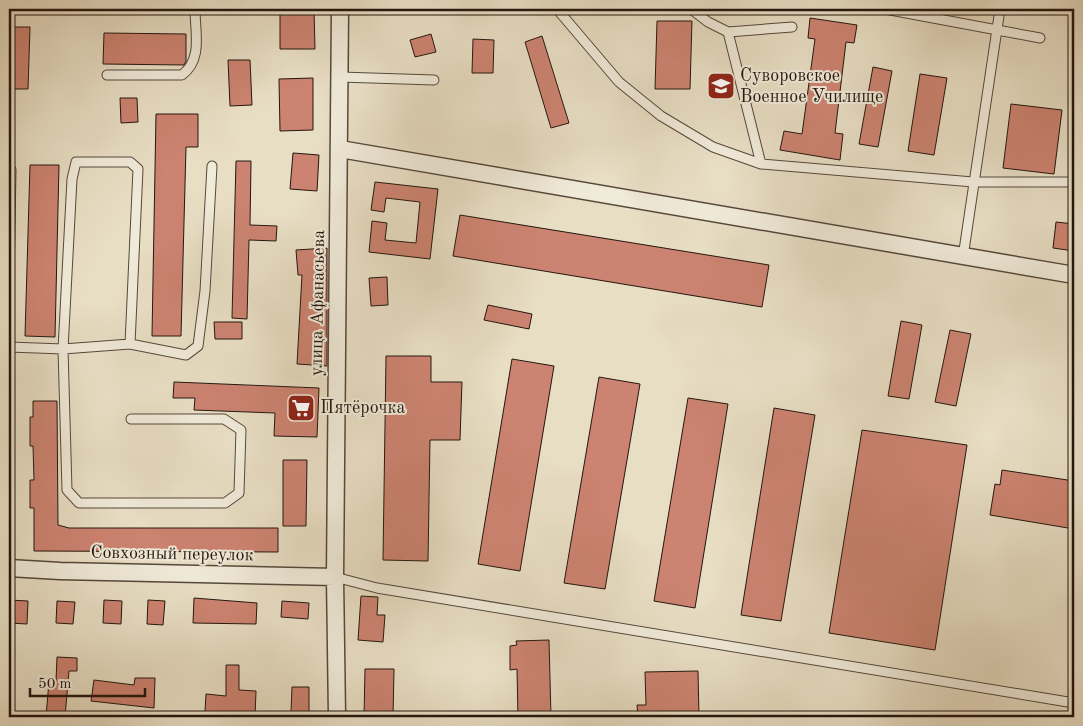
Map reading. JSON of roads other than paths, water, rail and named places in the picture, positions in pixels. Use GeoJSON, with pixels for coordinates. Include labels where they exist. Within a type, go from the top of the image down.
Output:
{"type":"FeatureCollection","features":[{"type":"Feature","properties":{"kind":"street","name":"улица Афанасьева"},"geometry":{"type":"LineString","coordinates":[[337,717],[335,577],[340,9]]}},
{"type":"Feature","properties":{"kind":"street"},"geometry":{"type":"LineString","coordinates":[[340,149],[963,258],[1074,275]]}},
{"type":"Feature","properties":{"kind":"street","name":"Совхозный переулок"},"geometry":{"type":"LineString","coordinates":[[9,568],[60,572],[335,577]]}},
{"type":"Feature","properties":{"kind":"lane"},"geometry":{"type":"LineString","coordinates":[[107,75],[182,75],[191,68],[196,56],[195,9]]}},
{"type":"Feature","properties":{"kind":"lane"},"geometry":{"type":"LineString","coordinates":[[557,9],[619,82],[661,116],[712,147],[761,164],[973,182],[1074,182]]}},
{"type":"Feature","properties":{"kind":"lane"},"geometry":{"type":"LineString","coordinates":[[691,9],[708,22],[728,32],[792,27]]}},
{"type":"Feature","properties":{"kind":"lane"},"geometry":{"type":"LineString","coordinates":[[887,9],[1040,38]]}},
{"type":"Feature","properties":{"kind":"lane"},"geometry":{"type":"LineString","coordinates":[[963,258],[1000,9]]}},
{"type":"Feature","properties":{"kind":"lane"},"geometry":{"type":"LineString","coordinates":[[728,32],[761,164]]}},
{"type":"Feature","properties":{"kind":"lane"},"geometry":{"type":"LineString","coordinates":[[340,76],[434,80]]}},
{"type":"Feature","properties":{"kind":"lane"},"geometry":{"type":"LineString","coordinates":[[130,344],[138,169],[130,162],[76,162],[72,178],[63,349],[66,490],[79,502],[225,503],[239,493],[241,430],[224,420],[131,419]]}},
{"type":"Feature","properties":{"kind":"lane"},"geometry":{"type":"LineString","coordinates":[[9,347],[63,349],[130,344],[186,355],[198,346],[205,290],[212,166]]}},
{"type":"Feature","properties":{"kind":"lane"},"geometry":{"type":"LineString","coordinates":[[9,168],[12,170],[9,280]]}},
{"type":"Feature","properties":{"kind":"lane"},"geometry":{"type":"LineString","coordinates":[[335,577],[377,588],[1074,703]]}},
{"type":"Feature","properties":{"kind":"lane"},"geometry":{"type":"LineString","coordinates":[[92,717],[120,717]]}},
{"type":"Feature","properties":{"kind":"place","name":"Суворовское Военное Училище"},"geometry":{"type":"Point","coordinates":[721,86]}},
{"type":"Feature","properties":{"kind":"place","name":"Пятёрочка"},"geometry":{"type":"Point","coordinates":[301,408]}}]}
